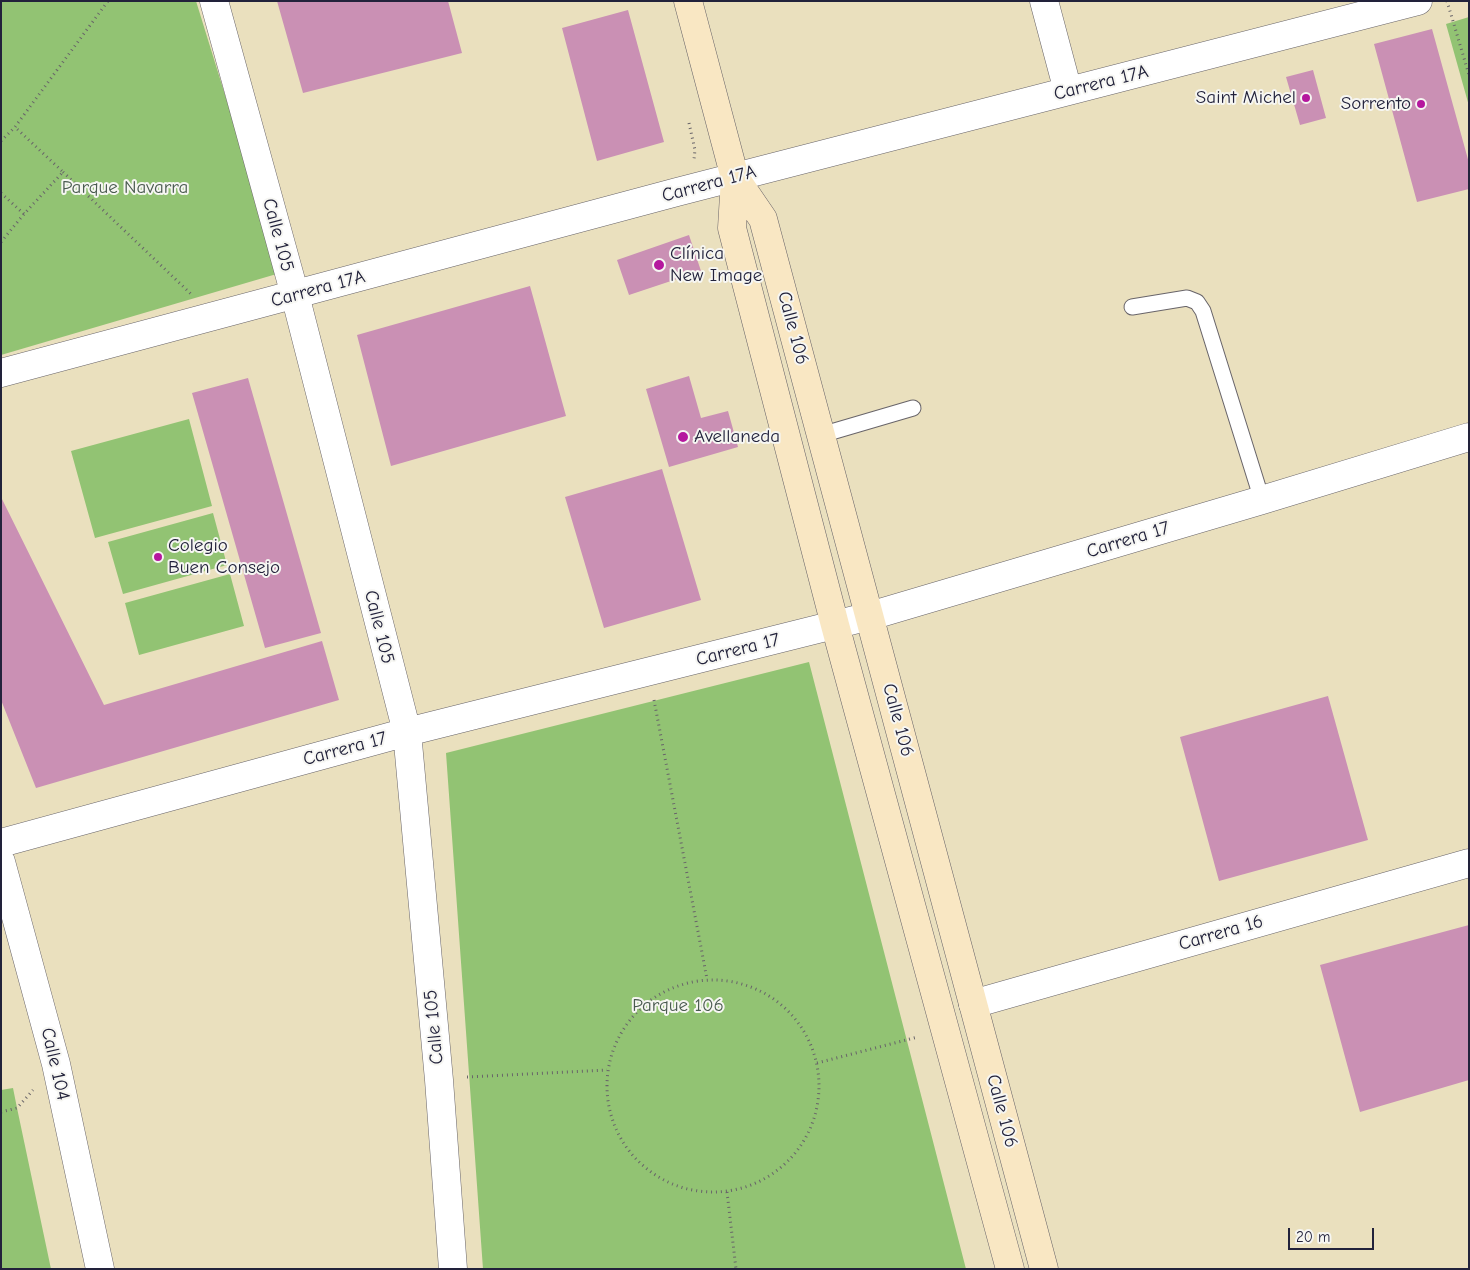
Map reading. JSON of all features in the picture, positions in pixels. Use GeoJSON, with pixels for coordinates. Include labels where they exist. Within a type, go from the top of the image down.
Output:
{"type":"FeatureCollection","features":[{"type":"Feature","properties":{"kind":"main road","name":"Calle 106"},"geometry":{"type":"LineString","coordinates":[[688,1],[735,178],[732,228],[836,626],[1010,1269]]}},
{"type":"Feature","properties":{"kind":"main road","name":"Calle 106"},"geometry":{"type":"LineString","coordinates":[[735,178],[764,219],[1044,1269]]}},
{"type":"Feature","properties":{"kind":"street","name":"Calle 105"},"geometry":{"type":"LineString","coordinates":[[214,1],[295,295],[406,732],[439,1080],[453,1269]]}},
{"type":"Feature","properties":{"kind":"street"},"geometry":{"type":"LineString","coordinates":[[1044,1],[1068,91]]}},
{"type":"Feature","properties":{"kind":"street","name":"Carrera 17A"},"geometry":{"type":"LineString","coordinates":[[1,373],[735,178],[1418,1]]}},
{"type":"Feature","properties":{"kind":"street","name":"Carrera 17"},"geometry":{"type":"LineString","coordinates":[[1,843],[406,732],[836,626],[1469,437]]}},
{"type":"Feature","properties":{"kind":"street","name":"Calle 104"},"geometry":{"type":"LineString","coordinates":[[1,862],[56,1064],[100,1269]]}},
{"type":"Feature","properties":{"kind":"street","name":"Carrera 16"},"geometry":{"type":"LineString","coordinates":[[973,1004],[1469,863]]}},
{"type":"Feature","properties":{"kind":"lane"},"geometry":{"type":"LineString","coordinates":[[1132,307],[1187,298],[1198,302],[1203,311],[1262,500]]}},
{"type":"Feature","properties":{"kind":"lane"},"geometry":{"type":"LineString","coordinates":[[821,435],[913,408]]}},
{"type":"Feature","properties":{"kind":"path"},"geometry":{"type":"LineString","coordinates":[[1,141],[15,127],[108,1]]}},
{"type":"Feature","properties":{"kind":"path"},"geometry":{"type":"LineString","coordinates":[[1447,1],[1469,75]]}},
{"type":"Feature","properties":{"kind":"path"},"geometry":{"type":"LineString","coordinates":[[15,127],[215,317]]}},
{"type":"Feature","properties":{"kind":"path"},"geometry":{"type":"LineString","coordinates":[[1,242],[63,172]]}},
{"type":"Feature","properties":{"kind":"path"},"geometry":{"type":"LineString","coordinates":[[1,193],[24,214]]}},
{"type":"Feature","properties":{"kind":"path"},"geometry":{"type":"LineString","coordinates":[[653,694],[707,979]]}},
{"type":"Feature","properties":{"kind":"path"},"geometry":{"type":"LineString","coordinates":[[707,979],[732,981],[748,986],[777,1002],[795,1019],[808,1040],[817,1063],[819,1092],[814,1122],[800,1148],[780,1169],[755,1184],[727,1192],[699,1192],[672,1184],[647,1170],[628,1150],[614,1126],[607,1098],[607,1070],[615,1042],[631,1017],[653,997],[679,985],[707,979]]}},
{"type":"Feature","properties":{"kind":"path"},"geometry":{"type":"LineString","coordinates":[[817,1063],[921,1036]]}},
{"type":"Feature","properties":{"kind":"path"},"geometry":{"type":"LineString","coordinates":[[439,1080],[474,1076],[607,1070]]}},
{"type":"Feature","properties":{"kind":"path"},"geometry":{"type":"LineString","coordinates":[[1,1112],[17,1108]]}},
{"type":"Feature","properties":{"kind":"path"},"geometry":{"type":"LineString","coordinates":[[727,1192],[736,1269]]}},
{"type":"Feature","properties":{"kind":"green space","name":"Parque Navarra"},"geometry":{"type":"Polygon","coordinates":[[[1,1],[196,1],[280,273],[1,355],[1,1]]]}},
{"type":"Feature","properties":{"kind":"green space"},"geometry":{"type":"Polygon","coordinates":[[[1469,17],[1469,106],[1446,24],[1469,17]]]}},
{"type":"Feature","properties":{"kind":"green space"},"geometry":{"type":"Polygon","coordinates":[[[189,419],[212,506],[95,538],[71,451],[189,419]]]}},
{"type":"Feature","properties":{"kind":"green space"},"geometry":{"type":"Polygon","coordinates":[[[213,513],[227,565],[123,594],[108,542],[213,513]]]}},
{"type":"Feature","properties":{"kind":"green space"},"geometry":{"type":"Polygon","coordinates":[[[230,574],[244,626],[139,655],[125,603],[230,574]]]}},
{"type":"Feature","properties":{"kind":"green space","name":"Parque 106"},"geometry":{"type":"Polygon","coordinates":[[[809,662],[966,1269],[483,1269],[446,753],[809,662]]]}},
{"type":"Feature","properties":{"kind":"green space"},"geometry":{"type":"Polygon","coordinates":[[[13,1088],[51,1269],[1,1269],[1,1090],[13,1088]]]}},
{"type":"Feature","properties":{"kind":"building"},"geometry":{"type":"Polygon","coordinates":[[[277,1],[448,1],[462,53],[303,93],[277,1]]]}},
{"type":"Feature","properties":{"kind":"building"},"geometry":{"type":"Polygon","coordinates":[[[628,10],[664,142],[597,161],[562,28],[628,10]]]}},
{"type":"Feature","properties":{"kind":"building","name":"Sorrento"},"geometry":{"type":"Polygon","coordinates":[[[1432,29],[1469,163],[1469,189],[1417,202],[1374,44],[1432,29]]]}},
{"type":"Feature","properties":{"kind":"building","name":"Saint Michel"},"geometry":{"type":"Polygon","coordinates":[[[1313,70],[1326,118],[1300,125],[1286,77],[1313,70]]]}},
{"type":"Feature","properties":{"kind":"building","name":"Clínica New Image"},"geometry":{"type":"Polygon","coordinates":[[[689,235],[701,271],[629,295],[617,260],[689,235]]]}},
{"type":"Feature","properties":{"kind":"building"},"geometry":{"type":"Polygon","coordinates":[[[530,286],[566,416],[391,466],[357,335],[530,286]]]}},
{"type":"Feature","properties":{"kind":"building","name":"Avellaneda"},"geometry":{"type":"Polygon","coordinates":[[[689,376],[701,418],[728,411],[738,447],[669,467],[646,389],[689,376]]]}},
{"type":"Feature","properties":{"kind":"building"},"geometry":{"type":"Polygon","coordinates":[[[248,378],[321,633],[265,648],[192,393],[248,378]]]}},
{"type":"Feature","properties":{"kind":"building"},"geometry":{"type":"Polygon","coordinates":[[[662,469],[701,600],[604,628],[565,497],[662,469]]]}},
{"type":"Feature","properties":{"kind":"building"},"geometry":{"type":"Polygon","coordinates":[[[1,497],[104,705],[322,641],[339,700],[36,788],[1,700],[1,497]]]}},
{"type":"Feature","properties":{"kind":"building"},"geometry":{"type":"Polygon","coordinates":[[[1328,696],[1368,840],[1219,881],[1180,737],[1328,696]]]}},
{"type":"Feature","properties":{"kind":"building"},"geometry":{"type":"Polygon","coordinates":[[[1469,925],[1469,1080],[1360,1112],[1320,965],[1469,925]]]}},
{"type":"Feature","properties":{"kind":"place","name":"Saint Michel"},"geometry":{"type":"Point","coordinates":[1306,98]}},
{"type":"Feature","properties":{"kind":"place","name":"Sorrento"},"geometry":{"type":"Point","coordinates":[1421,104]}},
{"type":"Feature","properties":{"kind":"place","name":"Clínica New Image"},"geometry":{"type":"Point","coordinates":[659,265]}},
{"type":"Feature","properties":{"kind":"place","name":"Avellaneda"},"geometry":{"type":"Point","coordinates":[683,437]}},
{"type":"Feature","properties":{"kind":"place","name":"Colegio Buen Consejo"},"geometry":{"type":"Point","coordinates":[158,557]}}]}
